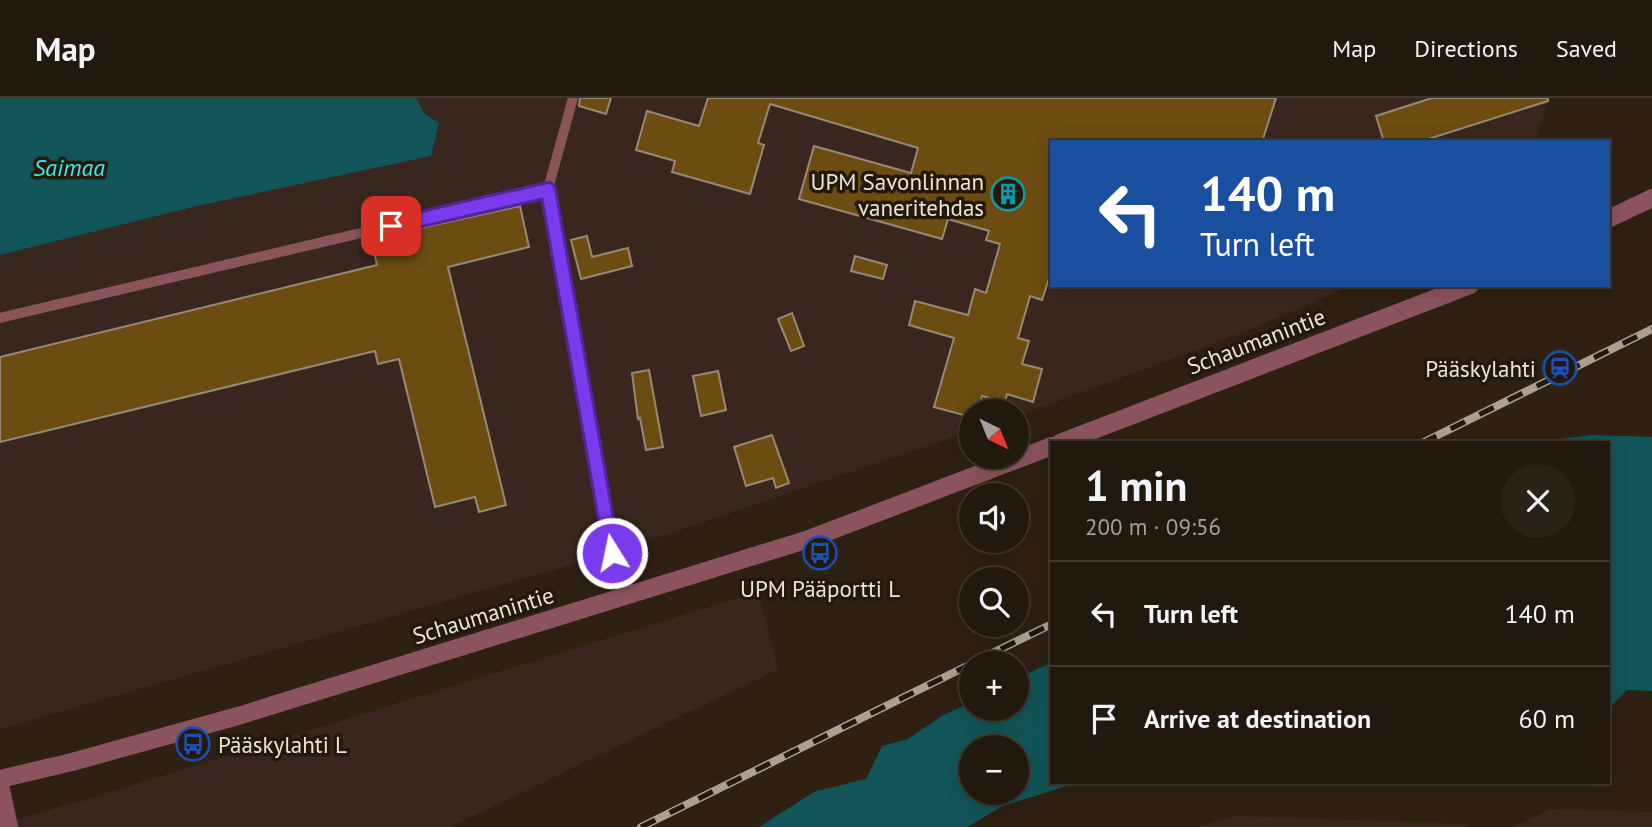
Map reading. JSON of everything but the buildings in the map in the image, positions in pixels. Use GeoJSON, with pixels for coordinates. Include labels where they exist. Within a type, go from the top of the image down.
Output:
{"type":"FeatureCollection","features":[{"type":"Feature","properties":{"kind":"street"},"geometry":{"type":"LineString","coordinates":[[1610,218],[1652,198]]}},
{"type":"Feature","properties":{"kind":"street","name":"Schaumanintie"},"geometry":{"type":"LineString","coordinates":[[1065,441],[1465,287]]}},
{"type":"Feature","properties":{"kind":"street","name":"Schaumanintie"},"geometry":{"type":"LineString","coordinates":[[0,779],[239,716],[809,539],[1050,447]]}},
{"type":"Feature","properties":{"kind":"street"},"geometry":{"type":"LineString","coordinates":[[0,785],[9,827]]}},
{"type":"Feature","properties":{"kind":"lane"},"geometry":{"type":"LineString","coordinates":[[573,98],[548,190],[622,598]]}},
{"type":"Feature","properties":{"kind":"lane"},"geometry":{"type":"LineString","coordinates":[[0,318],[548,190]]}},
{"type":"Feature","properties":{"kind":"shaded area"},"geometry":{"type":"Polygon","coordinates":[[[416,98],[1549,98],[1536,140],[1050,140],[1050,287],[1348,287],[1247,331],[1029,412],[1029,399],[959,399],[959,435],[612,553],[0,729],[0,255],[197,206],[425,114],[416,98]]]}},
{"type":"Feature","properties":{"kind":"shaded area"},"geometry":{"type":"Polygon","coordinates":[[[758,592],[778,669],[450,827],[0,827],[0,824],[758,592]]]}},
{"type":"Feature","properties":{"kind":"shaded area"},"geometry":{"type":"Polygon","coordinates":[[[1551,809],[1652,812],[1652,827],[1513,827],[1551,809]]]}},
{"type":"Feature","properties":{"kind":"shaded area"},"geometry":{"type":"Polygon","coordinates":[[[1239,816],[1465,824],[1467,827],[1196,827],[1239,816]]]}},
{"type":"Feature","properties":{"kind":"water","name":"Saimaa"},"geometry":{"type":"Polygon","coordinates":[[[0,98],[416,98],[425,114],[439,123],[431,156],[197,206],[0,255],[0,98]]]}},
{"type":"Feature","properties":{"kind":"water"},"geometry":{"type":"Polygon","coordinates":[[[1593,435],[1652,437],[1652,691],[1627,690],[1610,707],[1610,441],[1542,441],[1593,435]]]}},
{"type":"Feature","properties":{"kind":"water"},"geometry":{"type":"Polygon","coordinates":[[[1050,663],[1050,784],[1073,784],[1029,798],[1029,735],[959,735],[959,805],[1006,805],[967,827],[759,827],[814,792],[866,779],[882,746],[908,739],[959,708],[959,721],[1029,721],[1029,673],[1050,663]]]}},
{"type":"Feature","properties":{"kind":"railway"},"geometry":{"type":"LineString","coordinates":[[1426,441],[1652,329]]}},
{"type":"Feature","properties":{"kind":"railway"},"geometry":{"type":"LineString","coordinates":[[997,651],[1050,625]]}},
{"type":"Feature","properties":{"kind":"railway"},"geometry":{"type":"LineString","coordinates":[[641,827],[959,670]]}},
{"type":"Feature","properties":{"kind":"place","name":"UPM Savonlinnan vaneritehdas"},"geometry":{"type":"Point","coordinates":[1008,194]}},
{"type":"Feature","properties":{"kind":"place","name":"Pääskylahti"},"geometry":{"type":"Point","coordinates":[1560,368]}},
{"type":"Feature","properties":{"kind":"place","name":"UPM Pääportti L"},"geometry":{"type":"Point","coordinates":[820,553]}},
{"type":"Feature","properties":{"kind":"place","name":"Pääskylahti L"},"geometry":{"type":"Point","coordinates":[193,744]}},
{"type":"Feature","properties":{"kind":"route"},"geometry":{"type":"LineString","coordinates":[[391,226],[548,190],[612,553]]}}]}
